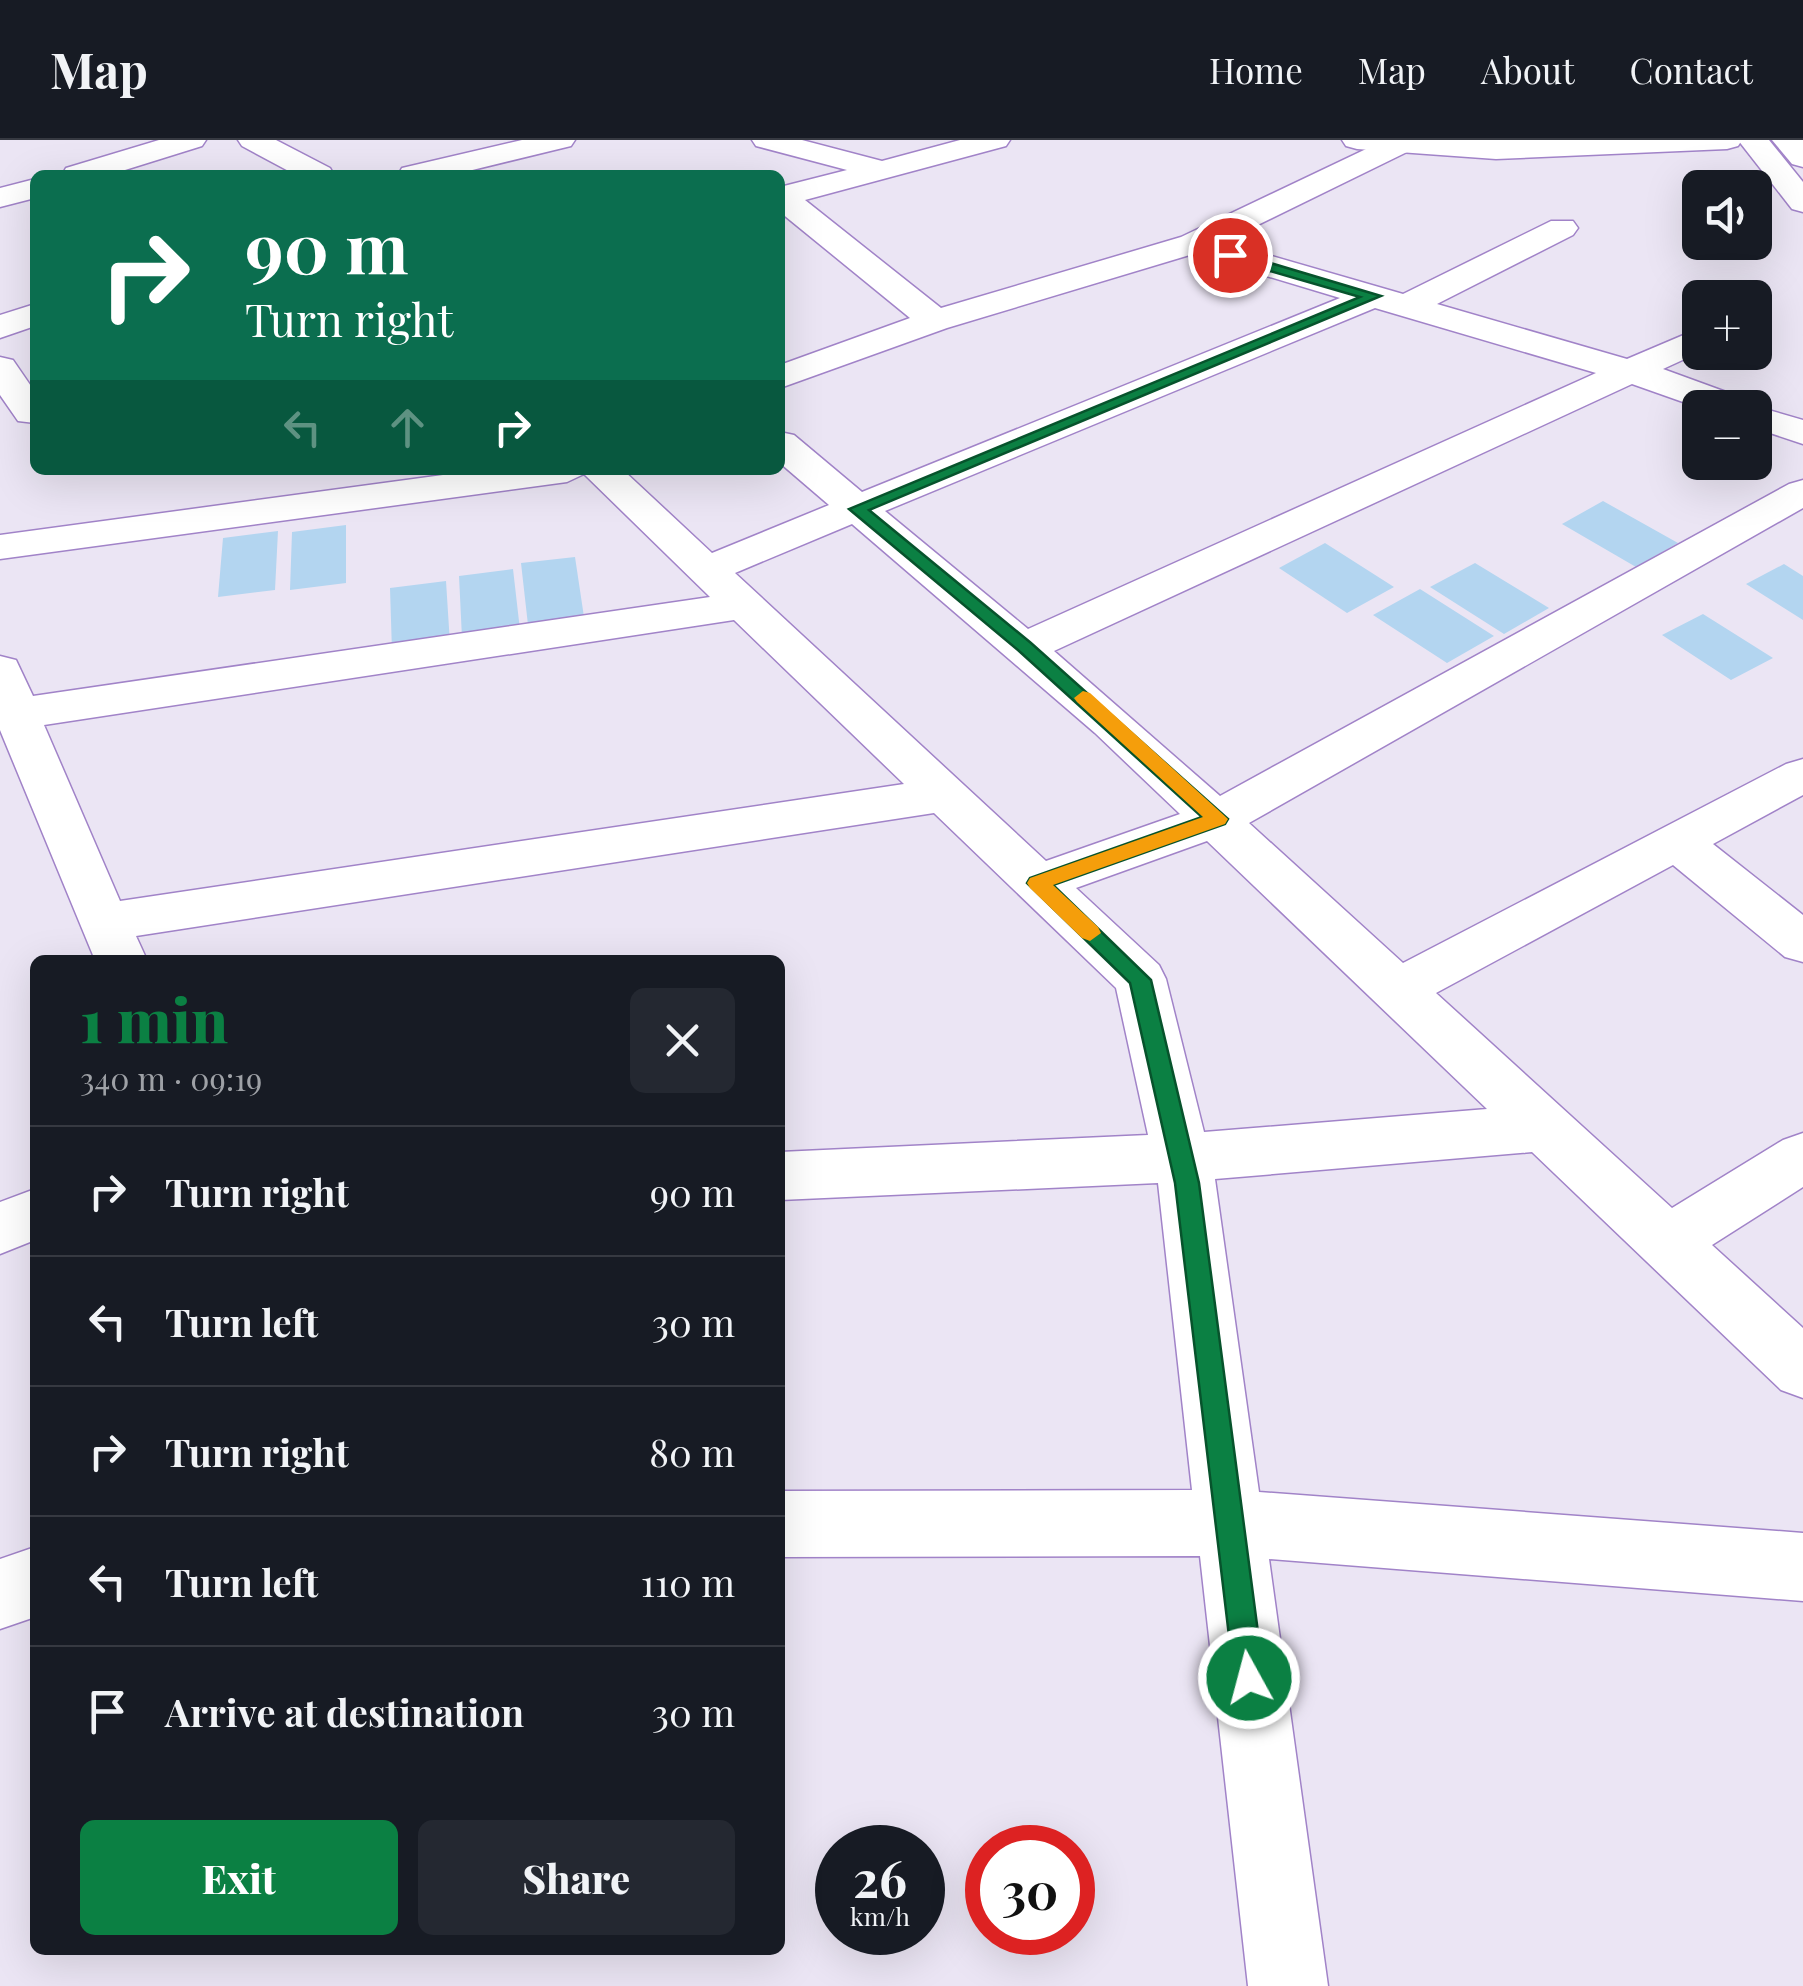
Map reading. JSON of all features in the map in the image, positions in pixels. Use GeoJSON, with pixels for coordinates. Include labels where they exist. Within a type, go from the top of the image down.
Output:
{"type":"FeatureCollection","features":[{"type":"Feature","properties":{"kind":"main road"},"geometry":{"type":"LineString","coordinates":[[92,170],[191,140]]}},
{"type":"Feature","properties":{"kind":"main road"},"geometry":{"type":"LineString","coordinates":[[252,140],[309,170]]}},
{"type":"Feature","properties":{"kind":"main road"},"geometry":{"type":"LineString","coordinates":[[435,170],[560,140]]}},
{"type":"Feature","properties":{"kind":"main road"},"geometry":{"type":"LineString","coordinates":[[768,140],[882,169]]}},
{"type":"Feature","properties":{"kind":"main road"},"geometry":{"type":"LineString","coordinates":[[785,196],[996,140]]}},
{"type":"Feature","properties":{"kind":"main road"},"geometry":{"type":"LineString","coordinates":[[1358,140],[1571,152],[1726,140]]}},
{"type":"Feature","properties":{"kind":"main road"},"geometry":{"type":"LineString","coordinates":[[1538,140],[1619,148]]}},
{"type":"Feature","properties":{"kind":"main road"},"geometry":{"type":"LineString","coordinates":[[1753,140],[1803,202]]}},
{"type":"Feature","properties":{"kind":"main road"},"geometry":{"type":"LineString","coordinates":[[1787,140],[1803,158]]}},
{"type":"Feature","properties":{"kind":"main road"},"geometry":{"type":"LineString","coordinates":[[785,375],[934,322],[1193,244],[1398,143]]}},
{"type":"Feature","properties":{"kind":"main road"},"geometry":{"type":"LineString","coordinates":[[0,198],[30,189]]}},
{"type":"Feature","properties":{"kind":"main road"},"geometry":{"type":"LineString","coordinates":[[785,200],[934,322]]}},
{"type":"Feature","properties":{"kind":"main road"},"geometry":{"type":"LineString","coordinates":[[941,796],[112,941],[8,692],[724,588],[858,509],[1390,301],[1562,228]]}},
{"type":"Feature","properties":{"kind":"main road"},"geometry":{"type":"LineString","coordinates":[[1193,244],[1682,390]]}},
{"type":"Feature","properties":{"kind":"main road"},"geometry":{"type":"LineString","coordinates":[[0,327],[30,316]]}},
{"type":"Feature","properties":{"kind":"main road"},"geometry":{"type":"LineString","coordinates":[[1025,647],[1682,348]]}},
{"type":"Feature","properties":{"kind":"main road"},"geometry":{"type":"LineString","coordinates":[[0,368],[22,415]]}},
{"type":"Feature","properties":{"kind":"main road"},"geometry":{"type":"LineString","coordinates":[[1772,421],[1803,432]]}},
{"type":"Feature","properties":{"kind":"main road"},"geometry":{"type":"LineString","coordinates":[[785,447],[1025,647],[1218,819],[1803,1369]]}},
{"type":"Feature","properties":{"kind":"main road"},"geometry":{"type":"LineString","coordinates":[[0,547],[530,475]]}},
{"type":"Feature","properties":{"kind":"main road"},"geometry":{"type":"LineString","coordinates":[[605,475],[1140,980],[1181,1158],[1288,1986]]}},
{"type":"Feature","properties":{"kind":"main road"},"geometry":{"type":"LineString","coordinates":[[1037,883],[1218,819],[1803,492]]}},
{"type":"Feature","properties":{"kind":"main road"},"geometry":{"type":"LineString","coordinates":[[1399,990],[1803,775]]}},
{"type":"Feature","properties":{"kind":"main road"},"geometry":{"type":"LineString","coordinates":[[1677,842],[1803,943]]}},
{"type":"Feature","properties":{"kind":"main road"},"geometry":{"type":"LineString","coordinates":[[785,1176],[1181,1158],[1546,1126]]}},
{"type":"Feature","properties":{"kind":"main road"},"geometry":{"type":"LineString","coordinates":[[1668,1242],[1803,1157]]}},
{"type":"Feature","properties":{"kind":"main road"},"geometry":{"type":"LineString","coordinates":[[0,1228],[30,1216]]}},
{"type":"Feature","properties":{"kind":"main road"},"geometry":{"type":"LineString","coordinates":[[785,1524],[1230,1524],[1803,1567]]}},
{"type":"Feature","properties":{"kind":"main road"},"geometry":{"type":"LineString","coordinates":[[0,1594],[30,1584]]}},
{"type":"Feature","properties":{"kind":"building"},"geometry":{"type":"Polygon","coordinates":[[[1603,501],[1678,543],[1636,567],[1562,524],[1603,501]]]}},
{"type":"Feature","properties":{"kind":"building"},"geometry":{"type":"Polygon","coordinates":[[[346,525],[346,583],[290,590],[292,532],[346,525]]]}},
{"type":"Feature","properties":{"kind":"building"},"geometry":{"type":"Polygon","coordinates":[[[278,531],[275,590],[218,597],[223,538],[278,531]]]}},
{"type":"Feature","properties":{"kind":"building"},"geometry":{"type":"Polygon","coordinates":[[[1325,543],[1394,587],[1347,613],[1279,568],[1325,543]]]}},
{"type":"Feature","properties":{"kind":"building"},"geometry":{"type":"Polygon","coordinates":[[[575,557],[584,617],[528,625],[521,563],[575,557]]]}},
{"type":"Feature","properties":{"kind":"building"},"geometry":{"type":"Polygon","coordinates":[[[1475,563],[1549,608],[1504,634],[1430,587],[1475,563]]]}},
{"type":"Feature","properties":{"kind":"building"},"geometry":{"type":"Polygon","coordinates":[[[1784,564],[1803,576],[1803,620],[1746,584],[1784,564]]]}},
{"type":"Feature","properties":{"kind":"building"},"geometry":{"type":"Polygon","coordinates":[[[513,569],[520,630],[462,638],[459,576],[513,569]]]}},
{"type":"Feature","properties":{"kind":"building"},"geometry":{"type":"Polygon","coordinates":[[[446,581],[450,644],[392,652],[390,588],[446,581]]]}},
{"type":"Feature","properties":{"kind":"building"},"geometry":{"type":"Polygon","coordinates":[[[1420,589],[1494,636],[1447,663],[1373,615],[1420,589]]]}},
{"type":"Feature","properties":{"kind":"building"},"geometry":{"type":"Polygon","coordinates":[[[1703,614],[1773,658],[1731,680],[1662,635],[1703,614]]]}},
{"type":"Feature","properties":{"kind":"slow traffic"},"geometry":{"type":"LineString","coordinates":[[1083,698],[1218,819],[1037,883],[1090,933]]}},
{"type":"Feature","properties":{"kind":"route"},"geometry":{"type":"LineString","coordinates":[[1230,255],[1374,296],[858,509],[1025,647],[1218,819],[1037,883],[1140,980],[1187,1183],[1249,1678]]}}]}
